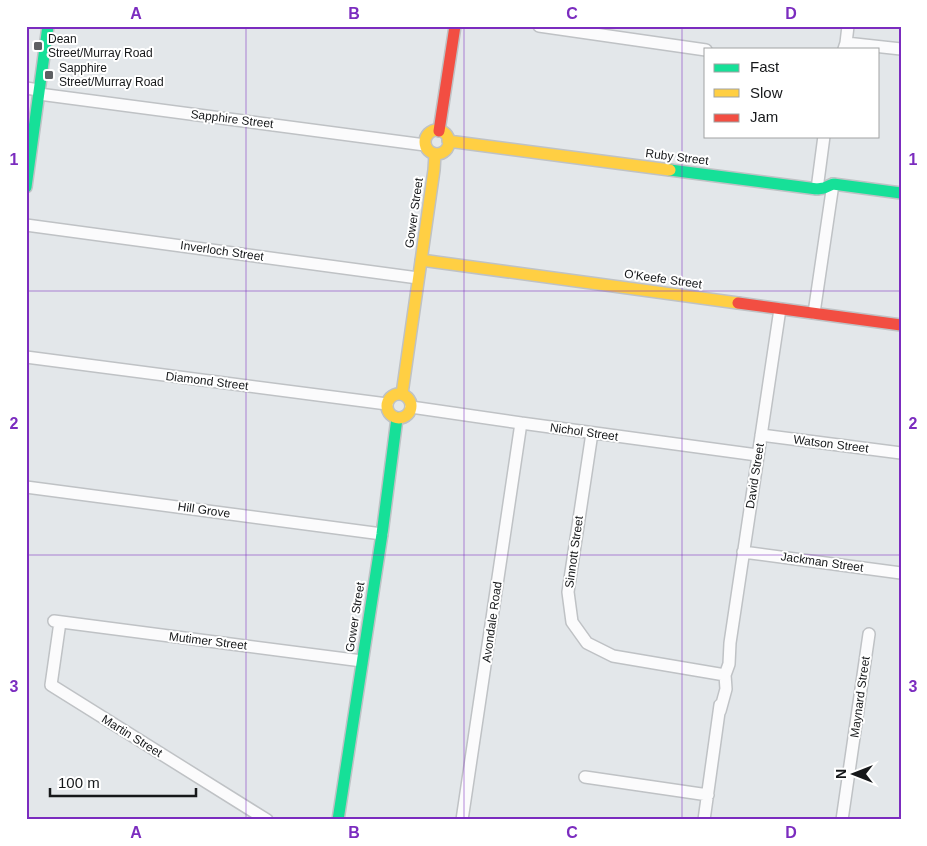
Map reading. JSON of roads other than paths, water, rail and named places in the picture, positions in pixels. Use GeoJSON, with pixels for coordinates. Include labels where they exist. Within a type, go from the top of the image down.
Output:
{"type":"FeatureCollection","features":[{"type":"Feature","properties":{"kind":"street"},"geometry":{"type":"LineString","coordinates":[[26,187],[48,26]]}},
{"type":"Feature","properties":{"kind":"street"},"geometry":{"type":"LineString","coordinates":[[439,130],[455,26]]}},
{"type":"Feature","properties":{"kind":"street"},"geometry":{"type":"LineString","coordinates":[[539,26],[704,50]]}},
{"type":"Feature","properties":{"kind":"street"},"geometry":{"type":"LineString","coordinates":[[848,26],[845,46],[901,49]]}},
{"type":"Feature","properties":{"kind":"street","name":"Sapphire Street"},"geometry":{"type":"LineString","coordinates":[[26,88],[39,92],[425,144]]}},
{"type":"Feature","properties":{"kind":"street"},"geometry":{"type":"LineString","coordinates":[[439,130],[446,134],[448,145],[443,152],[435,154],[429,151],[425,140],[430,132],[439,130]]}},
{"type":"Feature","properties":{"kind":"street"},"geometry":{"type":"LineString","coordinates":[[817,189],[824,138]]}},
{"type":"Feature","properties":{"kind":"street","name":"Ruby Street"},"geometry":{"type":"LineString","coordinates":[[448,141],[817,189],[833,184],[901,193]]}},
{"type":"Feature","properties":{"kind":"street","name":"Gower Street"},"geometry":{"type":"LineString","coordinates":[[402,394],[435,154]]}},
{"type":"Feature","properties":{"kind":"street"},"geometry":{"type":"LineString","coordinates":[[814,313],[833,184]]}},
{"type":"Feature","properties":{"kind":"street","name":"Inverloch Street"},"geometry":{"type":"LineString","coordinates":[[26,225],[418,278]]}},
{"type":"Feature","properties":{"kind":"street","name":"O'Keefe Street"},"geometry":{"type":"LineString","coordinates":[[421,260],[901,325]]}},
{"type":"Feature","properties":{"kind":"street","name":"David Street"},"geometry":{"type":"LineString","coordinates":[[704,820],[720,711],[726,689],[722,674],[730,660],[730,643],[780,309]]}},
{"type":"Feature","properties":{"kind":"street","name":"Diamond Street"},"geometry":{"type":"LineString","coordinates":[[26,357],[387,404]]}},
{"type":"Feature","properties":{"kind":"street"},"geometry":{"type":"LineString","coordinates":[[402,394],[408,398],[411,407],[406,416],[397,418],[390,414],[387,404],[393,396],[402,394]]}},
{"type":"Feature","properties":{"kind":"street","name":"Nichol Street"},"geometry":{"type":"LineString","coordinates":[[411,407],[758,455]]}},
{"type":"Feature","properties":{"kind":"street","name":"Gower Street"},"geometry":{"type":"LineString","coordinates":[[338,820],[382,534],[397,418]]}},
{"type":"Feature","properties":{"kind":"street","name":"Avondale Road"},"geometry":{"type":"LineString","coordinates":[[462,820],[521,423]]}},
{"type":"Feature","properties":{"kind":"street","name":"Sinnott Street"},"geometry":{"type":"LineString","coordinates":[[592,433],[568,592],[572,622],[587,643],[613,656],[722,674]]}},
{"type":"Feature","properties":{"kind":"street","name":"Watson Street"},"geometry":{"type":"LineString","coordinates":[[762,435],[901,453]]}},
{"type":"Feature","properties":{"kind":"street","name":"Hill Grove"},"geometry":{"type":"LineString","coordinates":[[26,487],[382,534]]}},
{"type":"Feature","properties":{"kind":"street","name":"Jackman Street"},"geometry":{"type":"LineString","coordinates":[[743,552],[901,573]]}},
{"type":"Feature","properties":{"kind":"street","name":"Mutimer Street"},"geometry":{"type":"LineString","coordinates":[[57,621],[362,661]]}},
{"type":"Feature","properties":{"kind":"street","name":"Martin Street"},"geometry":{"type":"LineString","coordinates":[[57,621],[51,685],[267,820]]}},
{"type":"Feature","properties":{"kind":"street","name":"Maynard Street"},"geometry":{"type":"LineString","coordinates":[[842,820],[869,634]]}},
{"type":"Feature","properties":{"kind":"street"},"geometry":{"type":"LineString","coordinates":[[585,777],[708,796]]}},
{"type":"Feature","properties":{"kind":"place","name":"Dean Street/Murray Road"},"geometry":{"type":"Point","coordinates":[38,46]}},
{"type":"Feature","properties":{"kind":"place","name":"Sapphire Street/Murray Road"},"geometry":{"type":"Point","coordinates":[49,75]}}]}
